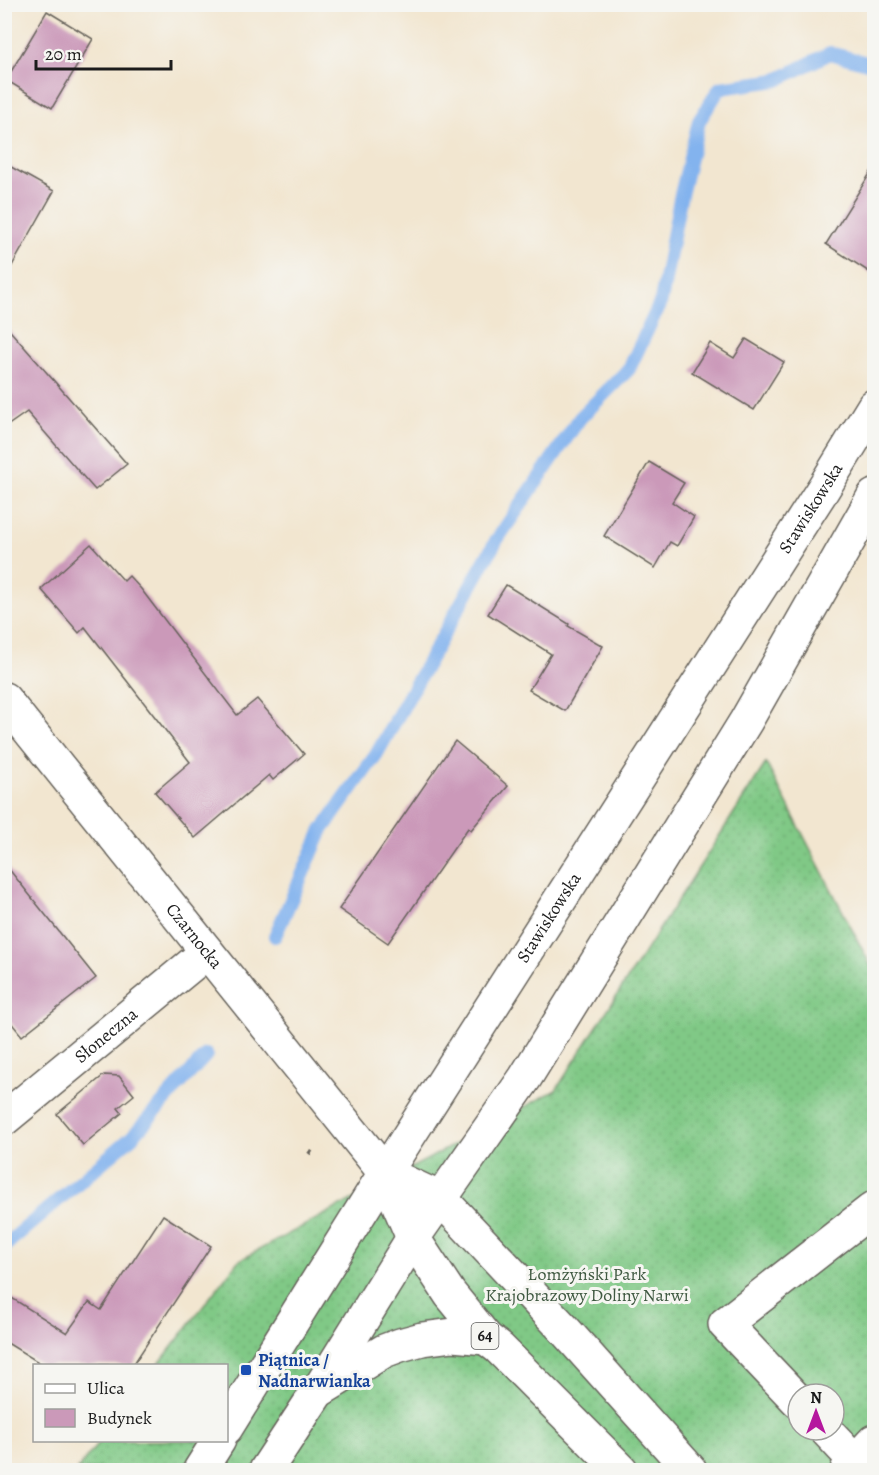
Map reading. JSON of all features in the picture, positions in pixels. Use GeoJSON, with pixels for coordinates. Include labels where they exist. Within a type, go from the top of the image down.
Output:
{"type":"FeatureCollection","features":[{"type":"Feature","properties":{"kind":"main road","name":"Stawiskowska"},"geometry":{"type":"LineString","coordinates":[[228,1425],[385,1173],[874,406]]}},
{"type":"Feature","properties":{"kind":"main road"},"geometry":{"type":"LineString","coordinates":[[267,1470],[413,1238],[525,1078],[746,721],[874,496]]}},
{"type":"Feature","properties":{"kind":"main road","name":"Czarnocka"},"geometry":{"type":"LineString","coordinates":[[4,699],[385,1173]]}},
{"type":"Feature","properties":{"kind":"main road","name":"Słoneczna"},"geometry":{"type":"LineString","coordinates":[[4,1119],[207,952]]}},
{"type":"Feature","properties":{"kind":"main road"},"geometry":{"type":"LineString","coordinates":[[385,1173],[441,1199],[562,1327],[690,1470]]}},
{"type":"Feature","properties":{"kind":"main road","name":"64"},"geometry":{"type":"LineString","coordinates":[[385,1173],[413,1238],[450,1294],[486,1338],[621,1470]]}},
{"type":"Feature","properties":{"kind":"main road"},"geometry":{"type":"LineString","coordinates":[[786,1388],[725,1324],[874,1208]]}},
{"type":"Feature","properties":{"kind":"main road"},"geometry":{"type":"LineString","coordinates":[[318,1391],[384,1351],[400,1345],[422,1339],[453,1335],[486,1338]]}},
{"type":"Feature","properties":{"kind":"main road"},"geometry":{"type":"LineString","coordinates":[[200,1470],[218,1442]]}},
{"type":"Feature","properties":{"kind":"main road"},"geometry":{"type":"LineString","coordinates":[[840,1442],[859,1458]]}},
{"type":"Feature","properties":{"kind":"green space","name":"Łomżyński Park Krajobrazowy Doliny Narwi"},"geometry":{"type":"Polygon","coordinates":[[[766,763],[874,972],[874,1384],[869,1391],[874,1400],[874,1470],[77,1470],[99,1442],[228,1442],[228,1364],[159,1364],[238,1261],[556,1090],[766,763]]]}},
{"type":"Feature","properties":{"kind":"building"},"geometry":{"type":"Polygon","coordinates":[[[47,11],[93,39],[52,108],[6,80],[47,11]]]}},
{"type":"Feature","properties":{"kind":"building"},"geometry":{"type":"Polygon","coordinates":[[[4,163],[54,191],[4,280],[4,163]]]}},
{"type":"Feature","properties":{"kind":"building"},"geometry":{"type":"Polygon","coordinates":[[[874,167],[874,275],[826,244],[874,167]]]}},
{"type":"Feature","properties":{"kind":"building"},"geometry":{"type":"Polygon","coordinates":[[[4,324],[127,464],[95,490],[27,412],[4,428],[4,324]]]}},
{"type":"Feature","properties":{"kind":"building"},"geometry":{"type":"Polygon","coordinates":[[[746,339],[784,362],[754,410],[692,372],[710,343],[734,358],[746,339]]]}},
{"type":"Feature","properties":{"kind":"building"},"geometry":{"type":"Polygon","coordinates":[[[649,462],[684,483],[672,502],[694,517],[677,546],[670,542],[655,568],[604,536],[649,462]]]}},
{"type":"Feature","properties":{"kind":"building"},"geometry":{"type":"Polygon","coordinates":[[[91,544],[124,581],[129,576],[141,589],[237,715],[257,699],[304,754],[273,780],[269,775],[195,838],[155,792],[190,762],[85,627],[79,633],[41,589],[91,544]]]}},
{"type":"Feature","properties":{"kind":"building"},"geometry":{"type":"Polygon","coordinates":[[[506,585],[603,646],[565,711],[529,690],[551,654],[488,614],[506,585]]]}},
{"type":"Feature","properties":{"kind":"building"},"geometry":{"type":"Polygon","coordinates":[[[455,741],[508,786],[471,830],[468,828],[388,943],[339,909],[455,741]]]}},
{"type":"Feature","properties":{"kind":"building"},"geometry":{"type":"Polygon","coordinates":[[[4,863],[96,978],[22,1036],[4,1014],[4,863]]]}},
{"type":"Feature","properties":{"kind":"building"},"geometry":{"type":"Polygon","coordinates":[[[104,1075],[119,1076],[134,1095],[118,1108],[122,1113],[83,1145],[57,1114],[104,1075]]]}},
{"type":"Feature","properties":{"kind":"building"},"geometry":{"type":"Polygon","coordinates":[[[163,1215],[211,1246],[134,1364],[41,1364],[4,1341],[4,1293],[67,1333],[89,1302],[101,1310],[163,1215]]]}},
{"type":"Feature","properties":{"kind":"waterway"},"geometry":{"type":"LineString","coordinates":[[275,936],[322,830],[376,755],[496,541],[580,418],[629,369],[661,301],[680,199],[699,121],[720,88],[777,80],[830,53],[874,65]]}},
{"type":"Feature","properties":{"kind":"waterway"},"geometry":{"type":"LineString","coordinates":[[4,1248],[132,1137],[206,1055]]}},
{"type":"Feature","properties":{"kind":"place","name":"Piątnica / Nadnarwianka"},"geometry":{"type":"Point","coordinates":[246,1370]}}]}
